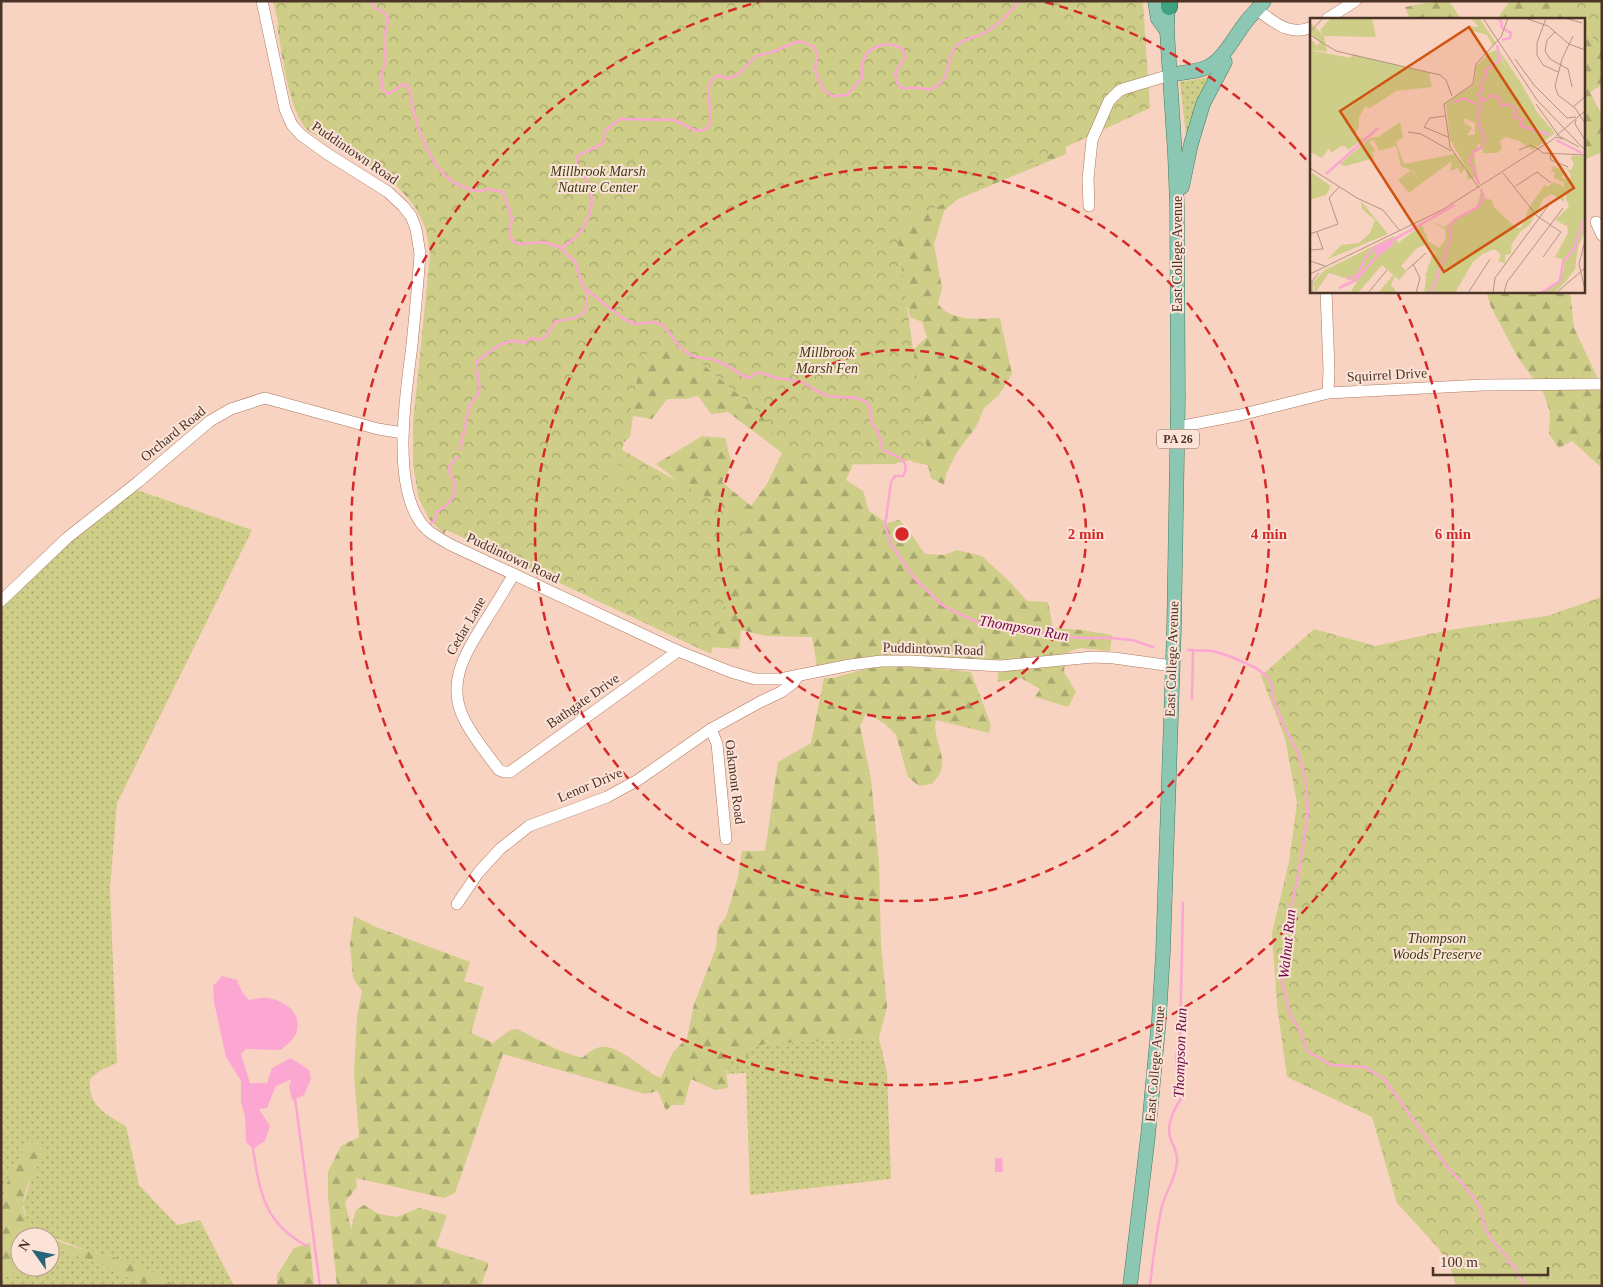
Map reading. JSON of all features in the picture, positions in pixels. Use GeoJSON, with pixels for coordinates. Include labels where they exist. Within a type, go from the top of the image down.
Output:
{"type":"FeatureCollection","features":[{"type":"Feature","properties":{"kind":"main road","name":"East College Avenue"},"geometry":{"type":"LineString","coordinates":[[1130,1286],[1148,1136],[1159,1019],[1163,952],[1172,666],[1178,427],[1176,212],[1175,155],[1165,3]]}},
{"type":"Feature","properties":{"kind":"main road"},"geometry":{"type":"LineString","coordinates":[[1176,212],[1203,104],[1225,62],[1258,8]]}},
{"type":"Feature","properties":{"kind":"main road"},"geometry":{"type":"LineString","coordinates":[[1170,76],[1199,70],[1212,65],[1220,58],[1258,8]]}},
{"type":"Feature","properties":{"kind":"main road"},"geometry":{"type":"LineString","coordinates":[[1170,76],[1183,78],[1206,75],[1225,62]]}},
{"type":"Feature","properties":{"kind":"street","name":"Puddintown Road"},"geometry":{"type":"LineString","coordinates":[[262,1],[285,109],[292,126],[309,142],[372,181],[397,199],[411,216],[416,229],[420,254],[403,433],[404,464],[410,502],[419,522],[432,534],[451,545],[678,651],[731,672],[755,679],[773,680],[881,661],[911,660],[1001,666],[1093,657],[1172,666]]}},
{"type":"Feature","properties":{"kind":"street"},"geometry":{"type":"LineString","coordinates":[[1329,18],[1355,1]]}},
{"type":"Feature","properties":{"kind":"street"},"geometry":{"type":"LineString","coordinates":[[1258,8],[1284,27],[1293,30],[1310,28]]}},
{"type":"Feature","properties":{"kind":"street"},"geometry":{"type":"LineString","coordinates":[[1089,206],[1088,179],[1092,140],[1109,101],[1118,91],[1170,76]]}},
{"type":"Feature","properties":{"kind":"street"},"geometry":{"type":"LineString","coordinates":[[1596,222],[1602,235]]}},
{"type":"Feature","properties":{"kind":"street"},"geometry":{"type":"LineString","coordinates":[[1326,292],[1328,394]]}},
{"type":"Feature","properties":{"kind":"street","name":"Squirrel Drive"},"geometry":{"type":"LineString","coordinates":[[1178,427],[1240,415],[1328,394],[1483,385],[1602,384]]}},
{"type":"Feature","properties":{"kind":"street","name":"Orchard Road"},"geometry":{"type":"LineString","coordinates":[[1,601],[67,538],[138,482],[210,421],[232,409],[265,398],[403,433]]}},
{"type":"Feature","properties":{"kind":"street","name":"Cedar Lane"},"geometry":{"type":"LineString","coordinates":[[504,772],[499,770],[464,719],[458,702],[456,685],[459,668],[465,653],[514,574]]}},
{"type":"Feature","properties":{"kind":"street","name":"Bathgate Drive"},"geometry":{"type":"LineString","coordinates":[[504,772],[510,772],[678,651]]}},
{"type":"Feature","properties":{"kind":"street","name":"Lenor Drive"},"geometry":{"type":"LineString","coordinates":[[457,904],[478,873],[500,849],[530,826],[607,797],[638,780],[711,729],[781,692],[792,684],[799,675]]}},
{"type":"Feature","properties":{"kind":"street","name":"Oakmont Road"},"geometry":{"type":"LineString","coordinates":[[711,729],[718,753],[726,839]]}},
{"type":"Feature","properties":{"kind":"green space","name":"Millbrook Marsh Nature Center"},"geometry":{"type":"Polygon","coordinates":[[[273,1],[1143,1],[1150,108],[953,199],[896,228],[928,456],[893,464],[794,465],[760,413],[674,340],[642,357],[622,450],[748,521],[711,654],[438,526],[424,508],[418,490],[414,455],[417,386],[430,254],[425,223],[414,198],[300,119],[273,1]]]}},
{"type":"Feature","properties":{"kind":"green space","name":"Millbrook Marsh Nature Center"},"geometry":{"type":"Polygon","coordinates":[[[308,1],[607,1],[1066,137],[1066,154],[958,199],[944,211],[934,244],[942,288],[938,304],[950,314],[958,317],[975,319],[1000,318],[1012,374],[999,395],[984,408],[976,427],[957,452],[946,474],[944,485],[931,478],[928,465],[912,462],[905,447],[914,349],[927,337],[922,322],[910,317],[908,307],[890,299],[666,322],[849,452],[852,467],[846,480],[863,491],[869,511],[887,523],[899,520],[925,554],[944,555],[957,550],[982,556],[1027,601],[1048,602],[1053,628],[1112,635],[1110,651],[1080,648],[1066,653],[1064,672],[1076,692],[1068,707],[1035,697],[1040,689],[1021,678],[998,682],[997,663],[930,656],[907,656],[862,659],[817,666],[812,637],[766,636],[741,630],[739,649],[699,646],[729,522],[656,464],[702,436],[725,438],[732,465],[722,482],[751,506],[767,484],[782,453],[728,412],[711,414],[698,396],[686,399],[667,399],[652,419],[633,416],[630,437],[617,448],[460,505],[444,534],[429,519],[419,499],[413,465],[413,421],[431,254],[427,234],[415,207],[402,191],[394,184],[306,129],[300,119],[290,94],[277,26],[308,1]]]}},
{"type":"Feature","properties":{"kind":"green space"},"geometry":{"type":"Polygon","coordinates":[[[1436,1],[1449,1],[1460,18],[1410,18],[1405,7],[1436,1]]]}},
{"type":"Feature","properties":{"kind":"green space"},"geometry":{"type":"Polygon","coordinates":[[[1510,1],[1595,1],[1602,6],[1602,85],[1590,92],[1599,110],[1602,111],[1602,152],[1586,159],[1586,18],[1498,18],[1510,1]]]}},
{"type":"Feature","properties":{"kind":"green space"},"geometry":{"type":"Polygon","coordinates":[[[1558,1],[1602,1],[1602,47],[1586,30],[1586,18],[1574,18],[1558,1]]]}},
{"type":"Feature","properties":{"kind":"green space"},"geometry":{"type":"Polygon","coordinates":[[[1209,77],[1186,136],[1180,82],[1209,77]]]}},
{"type":"Feature","properties":{"kind":"green space"},"geometry":{"type":"Polygon","coordinates":[[[1486,292],[1570,292],[1574,328],[1602,387],[1602,468],[1572,441],[1559,448],[1549,434],[1550,412],[1544,394],[1517,356],[1491,307],[1486,292]]]}},
{"type":"Feature","properties":{"kind":"green space"},"geometry":{"type":"Polygon","coordinates":[[[614,463],[631,471],[622,489],[606,482],[614,463]]]}},
{"type":"Feature","properties":{"kind":"green space"},"geometry":{"type":"Polygon","coordinates":[[[129,481],[137,490],[252,530],[117,803],[110,888],[117,1063],[101,1070],[90,1079],[90,1088],[95,1103],[105,1113],[126,1126],[139,1185],[177,1225],[200,1220],[234,1286],[175,1286],[141,1266],[88,1251],[60,1240],[60,1227],[34,1227],[27,1221],[23,1203],[30,1183],[36,1141],[26,1145],[6,1185],[1,1209],[1,605],[129,481]]]}},
{"type":"Feature","properties":{"kind":"green space","name":"Thompson Woods Preserve"},"geometry":{"type":"Polygon","coordinates":[[[1602,597],[1602,1286],[1456,1286],[1450,1267],[1439,1249],[1397,1203],[1372,1117],[1287,1077],[1277,1005],[1272,933],[1289,862],[1297,803],[1285,738],[1261,676],[1314,629],[1375,646],[1449,630],[1547,616],[1602,597]]]}},
{"type":"Feature","properties":{"kind":"green space"},"geometry":{"type":"Polygon","coordinates":[[[902,666],[971,672],[991,725],[989,733],[936,720],[936,733],[942,758],[941,771],[932,784],[919,786],[908,777],[896,735],[885,724],[866,713],[860,726],[871,779],[879,862],[881,945],[887,1007],[879,1038],[764,1044],[749,1049],[747,1057],[733,1057],[726,1071],[728,1088],[715,1090],[691,1079],[684,1105],[672,1105],[666,1111],[658,1091],[645,1094],[503,1054],[455,1193],[444,1198],[356,1178],[357,1187],[345,1202],[351,1229],[356,1210],[364,1205],[379,1214],[397,1217],[419,1208],[447,1215],[436,1246],[489,1263],[481,1286],[337,1286],[328,1197],[328,1172],[341,1146],[359,1137],[354,1073],[357,1017],[362,991],[353,978],[350,944],[354,916],[376,927],[470,962],[464,981],[484,987],[471,1033],[493,1043],[510,1030],[517,1029],[558,1050],[582,1058],[595,1049],[611,1048],[629,1057],[661,1078],[673,1052],[687,1038],[694,1004],[716,948],[718,927],[726,917],[738,877],[742,851],[765,851],[778,762],[811,743],[824,678],[833,678],[873,667],[902,666]]]}},
{"type":"Feature","properties":{"kind":"green space"},"geometry":{"type":"Polygon","coordinates":[[[879,1038],[887,1073],[891,1179],[750,1195],[746,1073],[727,1074],[727,1067],[734,1057],[764,1044],[879,1038]]]}},
{"type":"Feature","properties":{"kind":"green space"},"geometry":{"type":"Polygon","coordinates":[[[36,1141],[43,1144],[45,1151],[28,1185],[23,1204],[27,1218],[34,1227],[10,1227],[10,1275],[1,1278],[1,1209],[6,1185],[26,1145],[36,1141]]]}},
{"type":"Feature","properties":{"kind":"green space"},"geometry":{"type":"Polygon","coordinates":[[[60,1242],[142,1266],[175,1286],[146,1286],[98,1263],[60,1250],[60,1242]]]}},
{"type":"Feature","properties":{"kind":"green space"},"geometry":{"type":"Polygon","coordinates":[[[310,1243],[314,1286],[277,1286],[277,1275],[294,1248],[310,1243]]]}},
{"type":"Feature","properties":{"kind":"green space"},"geometry":{"type":"Polygon","coordinates":[[[60,1250],[98,1263],[146,1286],[1,1286],[1,1278],[10,1275],[10,1277],[60,1277],[60,1250]]]}},
{"type":"Feature","properties":{"kind":"shaded area"},"geometry":{"type":"Polygon","coordinates":[[[222,976],[237,980],[242,992],[249,1000],[267,998],[276,1000],[288,1006],[296,1016],[297,1029],[295,1036],[281,1050],[246,1049],[241,1054],[250,1083],[267,1083],[272,1068],[291,1058],[309,1070],[311,1079],[304,1095],[292,1100],[289,1085],[292,1079],[276,1086],[267,1108],[259,1109],[270,1126],[265,1141],[253,1149],[246,1142],[245,1117],[241,1102],[241,1081],[226,1057],[214,1002],[213,986],[222,976]]]}},
{"type":"Feature","properties":{"kind":"shaded area"},"geometry":{"type":"Polygon","coordinates":[[[995,1158],[1002,1158],[1003,1172],[995,1172],[995,1158]]]}},
{"type":"Feature","properties":{"kind":"waterway"},"geometry":{"type":"LineString","coordinates":[[370,1],[375,8],[385,13],[388,20],[384,38],[386,58],[381,77],[382,89],[388,94],[405,84],[409,88],[420,132],[433,160],[443,173],[453,182],[472,190],[488,189],[503,192],[512,218],[510,231],[514,242],[520,244],[544,242],[561,248],[576,237],[582,229],[587,221],[592,204],[589,185],[578,167],[577,157],[604,142],[605,131],[620,119],[674,120],[697,131],[706,129],[711,123],[708,88],[713,78],[720,75],[727,79],[739,74],[756,56],[773,52],[796,42],[804,42],[814,47],[817,53],[815,71],[824,91],[833,96],[847,95],[862,78],[862,66],[867,53],[878,46],[884,45],[897,46],[903,49],[905,57],[895,74],[897,83],[901,88],[929,90],[942,81],[956,46],[984,33],[994,26],[1019,1]]}},
{"type":"Feature","properties":{"kind":"waterway","name":"Thompson Run"},"geometry":{"type":"LineString","coordinates":[[561,248],[575,262],[583,286],[586,289],[622,318],[635,324],[653,322],[663,325],[681,348],[692,356],[715,360],[749,378],[758,372],[777,378],[803,382],[828,396],[857,398],[867,402],[871,411],[871,422],[878,432],[883,450],[900,458],[906,465],[903,476],[895,476],[891,482],[885,526],[891,544],[914,578],[941,604],[982,624],[1037,631],[1057,636],[1132,640],[1153,647]]}},
{"type":"Feature","properties":{"kind":"waterway"},"geometry":{"type":"LineString","coordinates":[[460,449],[470,404],[476,398],[480,387],[476,367],[477,361],[498,346],[508,342],[525,343],[531,338],[540,340],[547,335],[556,321],[579,316],[585,310],[586,290]]}},
{"type":"Feature","properties":{"kind":"waterway"},"geometry":{"type":"LineString","coordinates":[[429,525],[434,521],[437,511],[448,504],[453,497],[455,484],[449,469],[457,457]]}},
{"type":"Feature","properties":{"kind":"waterway","name":"Walnut Run"},"geometry":{"type":"LineString","coordinates":[[1188,650],[1213,651],[1232,657],[1256,668],[1268,677],[1272,686],[1272,695],[1283,724],[1298,753],[1306,782],[1308,813],[1297,882],[1290,910],[1283,958],[1282,983],[1290,1014],[1302,1034],[1307,1051],[1331,1065],[1365,1067],[1384,1079],[1446,1165],[1480,1207],[1485,1228],[1491,1239],[1509,1259],[1508,1262],[1515,1266],[1518,1276],[1527,1286]]}},
{"type":"Feature","properties":{"kind":"waterway"},"geometry":{"type":"LineString","coordinates":[[1192,699],[1193,650]]}},
{"type":"Feature","properties":{"kind":"waterway","name":"Thompson Run"},"geometry":{"type":"LineString","coordinates":[[1150,1286],[1162,1206],[1175,1174],[1177,1162],[1169,1126],[1174,1111],[1182,1097],[1176,1057],[1180,1038],[1183,903]]}},
{"type":"Feature","properties":{"kind":"waterway"},"geometry":{"type":"LineString","coordinates":[[295,1098],[320,1286]]}},
{"type":"Feature","properties":{"kind":"waterway"},"geometry":{"type":"LineString","coordinates":[[253,1149],[258,1179],[266,1205],[281,1227],[307,1246]]}},
{"type":"Feature","properties":{"kind":"park label","name":"Millbrook Marsh Fen"},"geometry":{"type":"Point","coordinates":[827,360]}}]}
